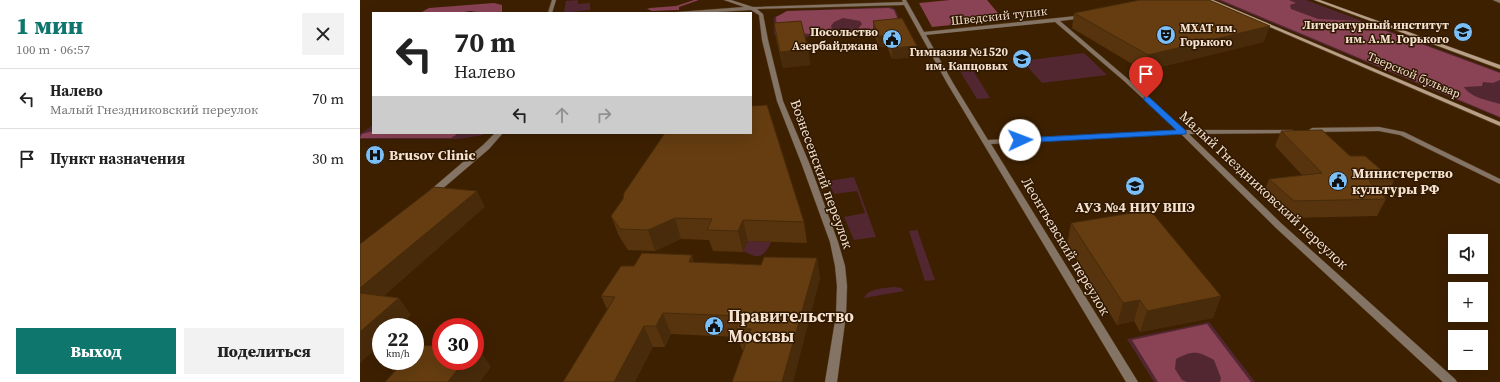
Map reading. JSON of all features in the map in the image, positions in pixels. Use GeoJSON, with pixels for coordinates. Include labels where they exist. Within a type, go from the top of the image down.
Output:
{"type":"FeatureCollection","features":[{"type":"Feature","properties":{"kind":"main road","name":"Тверской бульвар"},"geometry":{"type":"LineString","coordinates":[[1209,0],[1500,124]]}},
{"type":"Feature","properties":{"kind":"main road"},"geometry":{"type":"LineString","coordinates":[[1316,0],[1500,68]]}},
{"type":"Feature","properties":{"kind":"street"},"geometry":{"type":"LineString","coordinates":[[550,12],[554,0]]}},
{"type":"Feature","properties":{"kind":"street"},"geometry":{"type":"LineString","coordinates":[[726,0],[752,8]]}},
{"type":"Feature","properties":{"kind":"street"},"geometry":{"type":"LineString","coordinates":[[1495,0],[1500,2]]}},
{"type":"Feature","properties":{"kind":"street"},"geometry":{"type":"LineString","coordinates":[[692,12],[905,1]]}},
{"type":"Feature","properties":{"kind":"street","name":"Леонтьевский переулок"},"geometry":{"type":"LineString","coordinates":[[905,1],[950,83],[1132,382]]}},
{"type":"Feature","properties":{"kind":"street","name":"Вознесенский переулок"},"geometry":{"type":"LineString","coordinates":[[752,8],[761,14],[765,40],[780,101],[806,165],[837,252],[842,286],[841,315],[831,382]]}},
{"type":"Feature","properties":{"kind":"street","name":"Шведский тупик"},"geometry":{"type":"LineString","coordinates":[[922,34],[1092,15]]}},
{"type":"Feature","properties":{"kind":"street","name":"Малый Гнездниковский переулок"},"geometry":{"type":"LineString","coordinates":[[1056,20],[1126,80],[1183,132],[1279,226],[1451,382]]}},
{"type":"Feature","properties":{"kind":"street"},"geometry":{"type":"LineString","coordinates":[[986,142],[1183,132],[1392,130],[1407,135],[1500,182]]}},
{"type":"Feature","properties":{"kind":"street"},"geometry":{"type":"LineString","coordinates":[[422,202],[470,162],[498,134]]}},
{"type":"Feature","properties":{"kind":"shaded area"},"geometry":{"type":"Polygon","coordinates":[[[578,0],[578,4],[590,3],[590,10],[564,12],[566,1],[578,0]]]}},
{"type":"Feature","properties":{"kind":"shaded area"},"geometry":{"type":"Polygon","coordinates":[[[694,0],[699,0],[679,7],[679,10],[652,11],[647,9],[676,6],[694,0]]]}},
{"type":"Feature","properties":{"kind":"shaded area"},"geometry":{"type":"Polygon","coordinates":[[[950,0],[987,0],[1002,18],[1000,20],[932,27],[919,3],[950,0]]]}},
{"type":"Feature","properties":{"kind":"shaded area"},"geometry":{"type":"Polygon","coordinates":[[[1217,0],[1306,0],[1500,72],[1500,118],[1217,0]]]}},
{"type":"Feature","properties":{"kind":"shaded area"},"geometry":{"type":"Polygon","coordinates":[[[1221,0],[1289,0],[1296,3],[1290,5],[1291,9],[1318,19],[1359,21],[1500,73],[1500,80],[1493,83],[1483,82],[1482,86],[1464,87],[1475,96],[1500,104],[1500,117],[1221,0]]]}},
{"type":"Feature","properties":{"kind":"shaded area"},"geometry":{"type":"Polygon","coordinates":[[[494,3],[502,5],[502,12],[422,12],[429,8],[494,3]]]}},
{"type":"Feature","properties":{"kind":"shaded area"},"geometry":{"type":"Polygon","coordinates":[[[890,7],[895,9],[903,28],[781,39],[774,34],[774,17],[787,11],[890,7]]]}},
{"type":"Feature","properties":{"kind":"shaded area"},"geometry":{"type":"Polygon","coordinates":[[[889,8],[894,10],[899,23],[873,29],[857,30],[862,24],[860,21],[843,18],[834,22],[831,26],[832,31],[817,34],[777,33],[776,17],[787,11],[889,8]]]}},
{"type":"Feature","properties":{"kind":"shaded area"},"geometry":{"type":"Polygon","coordinates":[[[1084,53],[1107,75],[1042,83],[1025,64],[1030,60],[1084,53]]]}},
{"type":"Feature","properties":{"kind":"shaded area"},"geometry":{"type":"Polygon","coordinates":[[[971,67],[990,98],[977,99],[958,68],[971,67]]]}},
{"type":"Feature","properties":{"kind":"shaded area"},"geometry":{"type":"Polygon","coordinates":[[[372,126],[372,134],[484,134],[459,139],[360,139],[360,134],[372,126]]]}},
{"type":"Feature","properties":{"kind":"shaded area"},"geometry":{"type":"Polygon","coordinates":[[[372,131],[372,134],[456,135],[451,138],[360,138],[362,134],[372,131]]]}},
{"type":"Feature","properties":{"kind":"shaded area"},"geometry":{"type":"Polygon","coordinates":[[[854,177],[876,237],[854,240],[844,217],[865,213],[857,191],[834,194],[828,181],[854,177]]]}},
{"type":"Feature","properties":{"kind":"shaded area"},"geometry":{"type":"Polygon","coordinates":[[[918,230],[935,280],[925,281],[909,231],[918,230]]]}},
{"type":"Feature","properties":{"kind":"shaded area"},"geometry":{"type":"Polygon","coordinates":[[[748,241],[771,242],[762,255],[756,256],[743,252],[748,241]]]}},
{"type":"Feature","properties":{"kind":"shaded area"},"geometry":{"type":"Polygon","coordinates":[[[895,287],[901,288],[904,291],[864,298],[873,290],[895,287]]]}},
{"type":"Feature","properties":{"kind":"shaded area"},"geometry":{"type":"Polygon","coordinates":[[[1209,322],[1255,382],[1154,382],[1127,339],[1209,322]]]}},
{"type":"Feature","properties":{"kind":"shaded area"},"geometry":{"type":"Polygon","coordinates":[[[1207,324],[1251,382],[1220,382],[1221,378],[1214,360],[1199,353],[1191,353],[1176,359],[1175,369],[1182,380],[1187,382],[1158,382],[1132,340],[1207,324]]]}},
{"type":"Feature","properties":{"kind":"building"},"geometry":{"type":"Polygon","coordinates":[[[1140,0],[1209,0],[1270,26],[1148,55],[1074,13],[1140,0]]]}},
{"type":"Feature","properties":{"kind":"building"},"geometry":{"type":"Polygon","coordinates":[[[902,18],[917,46],[892,48],[886,36],[878,36],[873,21],[902,18]]]}},
{"type":"Feature","properties":{"kind":"building"},"geometry":{"type":"Polygon","coordinates":[[[801,21],[808,49],[780,52],[774,23],[801,21]]]}},
{"type":"Feature","properties":{"kind":"building"},"geometry":{"type":"Polygon","coordinates":[[[767,105],[804,222],[743,220],[738,231],[707,230],[712,219],[675,218],[648,230],[620,229],[611,216],[623,199],[624,193],[664,134],[752,134],[752,106],[767,105]]]}},
{"type":"Feature","properties":{"kind":"building"},"geometry":{"type":"Polygon","coordinates":[[[1322,130],[1350,156],[1365,156],[1394,181],[1369,181],[1386,199],[1294,201],[1269,179],[1322,173],[1281,131],[1322,130]]]}},
{"type":"Feature","properties":{"kind":"building"},"geometry":{"type":"Polygon","coordinates":[[[434,187],[477,191],[360,288],[360,244],[434,187]]]}},
{"type":"Feature","properties":{"kind":"building"},"geometry":{"type":"Polygon","coordinates":[[[1150,210],[1221,296],[1147,311],[1140,300],[1123,303],[1071,223],[1150,210]]]}},
{"type":"Feature","properties":{"kind":"building","name":"Правительство Москвы"},"geometry":{"type":"Polygon","coordinates":[[[642,253],[692,255],[689,262],[761,265],[764,257],[817,258],[782,382],[732,382],[751,329],[736,329],[741,316],[663,313],[656,326],[644,326],[614,382],[563,382],[615,297],[601,296],[621,266],[634,266],[642,253]]]}},
{"type":"Feature","properties":{"kind":"building"},"geometry":{"type":"Polygon","coordinates":[[[360,293],[399,298],[376,318],[372,318],[372,322],[360,332],[360,293]]]}},
{"type":"Feature","properties":{"kind":"building"},"geometry":{"type":"Polygon","coordinates":[[[432,345],[432,370],[457,370],[448,382],[385,382],[396,370],[424,370],[424,346],[432,345]]]}},
{"type":"Feature","properties":{"kind":"place","name":"Литературный институт им. А.М. Горького"},"geometry":{"type":"Point","coordinates":[1463,32]}},
{"type":"Feature","properties":{"kind":"place","name":"МХАТ им. Горького"},"geometry":{"type":"Point","coordinates":[1166,35]}},
{"type":"Feature","properties":{"kind":"place","name":"Посольство Азербайджана"},"geometry":{"type":"Point","coordinates":[892,39]}},
{"type":"Feature","properties":{"kind":"place","name":"Гимназия №1520 им. Капцовых"},"geometry":{"type":"Point","coordinates":[1022,59]}},
{"type":"Feature","properties":{"kind":"place","name":"Brusov Clinic"},"geometry":{"type":"Point","coordinates":[375,155]}},
{"type":"Feature","properties":{"kind":"place","name":"Министерство культуры РФ"},"geometry":{"type":"Point","coordinates":[1338,181]}},
{"type":"Feature","properties":{"kind":"place","name":"АУЗ №4 НИУ ВШЭ"},"geometry":{"type":"Point","coordinates":[1135,186]}},
{"type":"Feature","properties":{"kind":"place","name":"Правительство Москвы"},"geometry":{"type":"Point","coordinates":[714,326]}},
{"type":"Feature","properties":{"kind":"route"},"geometry":{"type":"LineString","coordinates":[[1020,140],[1183,132],[1146,98]]}}]}
